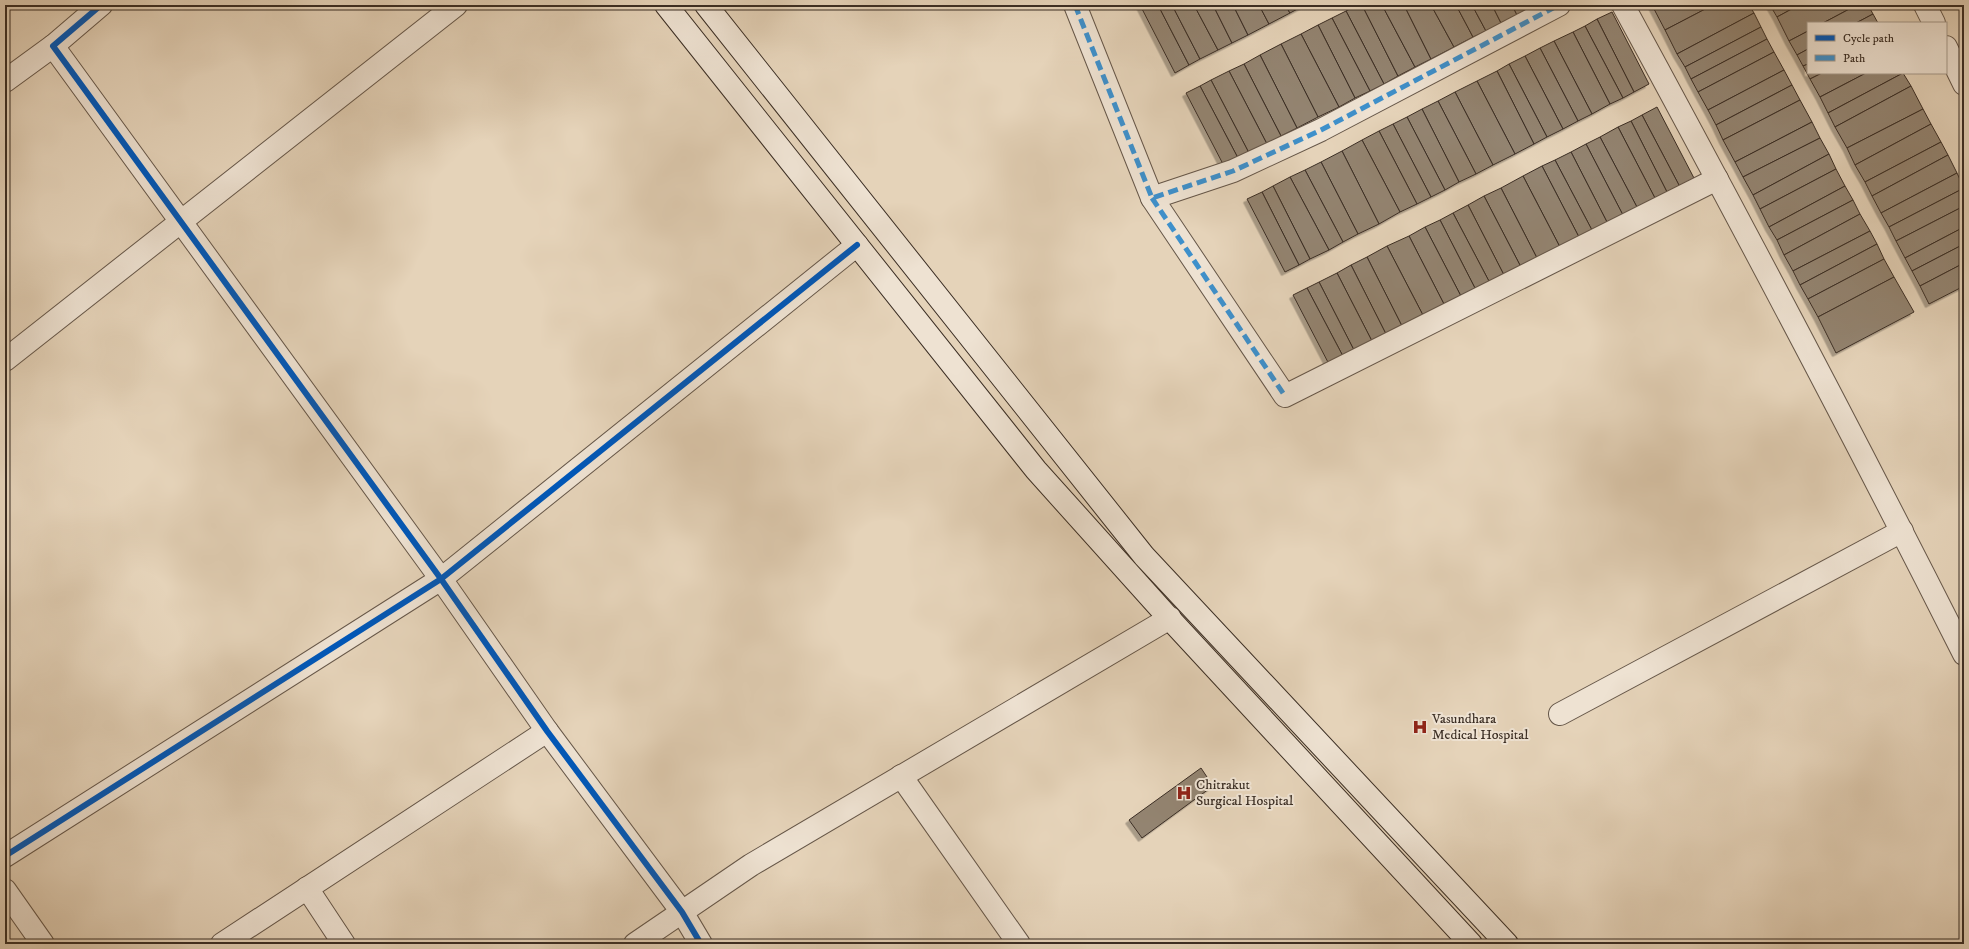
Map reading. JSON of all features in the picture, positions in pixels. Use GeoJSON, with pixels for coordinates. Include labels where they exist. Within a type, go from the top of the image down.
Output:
{"type":"FeatureCollection","features":[{"type":"Feature","properties":{"kind":"street"},"geometry":{"type":"LineString","coordinates":[[5,81],[53,46],[101,5]]}},
{"type":"Feature","properties":{"kind":"street"},"geometry":{"type":"LineString","coordinates":[[5,360],[456,5]]}},
{"type":"Feature","properties":{"kind":"street"},"geometry":{"type":"LineString","coordinates":[[666,5],[1036,470],[1170,618],[1471,944]]}},
{"type":"Feature","properties":{"kind":"street"},"geometry":{"type":"LineString","coordinates":[[706,5],[1144,556],[1507,944]]}},
{"type":"Feature","properties":{"kind":"street"},"geometry":{"type":"LineString","coordinates":[[1076,5],[1152,198],[1285,396],[1718,179]]}},
{"type":"Feature","properties":{"kind":"street"},"geometry":{"type":"LineString","coordinates":[[1152,198],[1233,171],[1321,130],[1559,5]]}},
{"type":"Feature","properties":{"kind":"street"},"geometry":{"type":"LineString","coordinates":[[1623,5],[1718,179],[1902,531],[1964,654]]}},
{"type":"Feature","properties":{"kind":"street"},"geometry":{"type":"LineString","coordinates":[[1926,5],[1934,22]]}},
{"type":"Feature","properties":{"kind":"street"},"geometry":{"type":"LineString","coordinates":[[53,46],[441,579],[547,731],[682,912],[701,944]]}},
{"type":"Feature","properties":{"kind":"street"},"geometry":{"type":"LineString","coordinates":[[1947,49],[1964,84]]}},
{"type":"Feature","properties":{"kind":"street"},"geometry":{"type":"LineString","coordinates":[[5,856],[441,579],[857,245]]}},
{"type":"Feature","properties":{"kind":"street"},"geometry":{"type":"LineString","coordinates":[[1560,714],[1902,531]]}},
{"type":"Feature","properties":{"kind":"street"},"geometry":{"type":"LineString","coordinates":[[635,944],[751,865],[1170,618]]}},
{"type":"Feature","properties":{"kind":"street"},"geometry":{"type":"LineString","coordinates":[[222,944],[547,731]]}},
{"type":"Feature","properties":{"kind":"street"},"geometry":{"type":"LineString","coordinates":[[901,776],[1019,944]]}},
{"type":"Feature","properties":{"kind":"street"},"geometry":{"type":"LineString","coordinates":[[307,888],[344,944]]}},
{"type":"Feature","properties":{"kind":"street"},"geometry":{"type":"LineString","coordinates":[[5,890],[43,944]]}},
{"type":"Feature","properties":{"kind":"building"},"geometry":{"type":"Polygon","coordinates":[[[1140,5],[1158,5],[1189,65],[1175,73],[1140,5]]]}},
{"type":"Feature","properties":{"kind":"building"},"geometry":{"type":"Polygon","coordinates":[[[1158,5],[1172,5],[1200,59],[1189,65],[1158,5]]]}},
{"type":"Feature","properties":{"kind":"building"},"geometry":{"type":"Polygon","coordinates":[[[1172,5],[1194,5],[1218,50],[1200,59],[1172,5]]]}},
{"type":"Feature","properties":{"kind":"building"},"geometry":{"type":"Polygon","coordinates":[[[1194,5],[1213,5],[1232,43],[1218,50],[1194,5]]]}},
{"type":"Feature","properties":{"kind":"building"},"geometry":{"type":"Polygon","coordinates":[[[1213,5],[1233,5],[1248,35],[1232,43],[1213,5]]]}},
{"type":"Feature","properties":{"kind":"building"},"geometry":{"type":"Polygon","coordinates":[[[1233,5],[1259,5],[1269,24],[1248,35],[1233,5]]]}},
{"type":"Feature","properties":{"kind":"building"},"geometry":{"type":"Polygon","coordinates":[[[1259,5],[1285,5],[1290,13],[1269,24],[1259,5]]]}},
{"type":"Feature","properties":{"kind":"building"},"geometry":{"type":"Polygon","coordinates":[[[1285,5],[1305,5],[1290,13],[1285,5]]]}},
{"type":"Feature","properties":{"kind":"building"},"geometry":{"type":"Polygon","coordinates":[[[1357,5],[1362,5],[1398,76],[1384,84],[1346,11],[1357,5]]]}},
{"type":"Feature","properties":{"kind":"building"},"geometry":{"type":"Polygon","coordinates":[[[1362,5],[1382,5],[1415,67],[1398,76],[1362,5]]]}},
{"type":"Feature","properties":{"kind":"building"},"geometry":{"type":"Polygon","coordinates":[[[1382,5],[1404,5],[1431,59],[1415,67],[1382,5]]]}},
{"type":"Feature","properties":{"kind":"building"},"geometry":{"type":"Polygon","coordinates":[[[1404,5],[1431,5],[1454,47],[1431,59],[1404,5]]]}},
{"type":"Feature","properties":{"kind":"building"},"geometry":{"type":"Polygon","coordinates":[[[1431,5],[1456,5],[1473,37],[1454,47],[1431,5]]]}},
{"type":"Feature","properties":{"kind":"building"},"geometry":{"type":"Polygon","coordinates":[[[1456,5],[1472,5],[1486,31],[1473,37],[1456,5]]]}},
{"type":"Feature","properties":{"kind":"building"},"geometry":{"type":"Polygon","coordinates":[[[1472,5],[1492,5],[1501,23],[1486,31],[1472,5]]]}},
{"type":"Feature","properties":{"kind":"building"},"geometry":{"type":"Polygon","coordinates":[[[1492,5],[1512,5],[1517,15],[1501,23],[1492,5]]]}},
{"type":"Feature","properties":{"kind":"building"},"geometry":{"type":"Polygon","coordinates":[[[1512,5],[1529,5],[1530,8],[1517,15],[1512,5]]]}},
{"type":"Feature","properties":{"kind":"building"},"geometry":{"type":"Polygon","coordinates":[[[1652,5],[1661,5],[1654,9],[1652,5]]]}},
{"type":"Feature","properties":{"kind":"building"},"geometry":{"type":"Polygon","coordinates":[[[1661,5],[1713,5],[1665,30],[1654,9],[1661,5]]]}},
{"type":"Feature","properties":{"kind":"building"},"geometry":{"type":"Polygon","coordinates":[[[1713,5],[1749,5],[1754,13],[1677,54],[1665,30],[1713,5]]]}},
{"type":"Feature","properties":{"kind":"building"},"geometry":{"type":"Polygon","coordinates":[[[1770,5],[1799,5],[1777,17],[1770,5]]]}},
{"type":"Feature","properties":{"kind":"building"},"geometry":{"type":"Polygon","coordinates":[[[1799,5],[1857,5],[1825,22],[1807,22],[1807,32],[1789,41],[1777,17],[1799,5]]]}},
{"type":"Feature","properties":{"kind":"building"},"geometry":{"type":"Polygon","coordinates":[[[1857,5],[1868,5],[1873,14],[1858,22],[1825,22],[1857,5]]]}},
{"type":"Feature","properties":{"kind":"building"},"geometry":{"type":"Polygon","coordinates":[[[1346,11],[1384,84],[1370,91],[1332,18],[1346,11]]]}},
{"type":"Feature","properties":{"kind":"building"},"geometry":{"type":"Polygon","coordinates":[[[1612,12],[1649,84],[1634,92],[1597,19],[1612,12]]]}},
{"type":"Feature","properties":{"kind":"building"},"geometry":{"type":"Polygon","coordinates":[[[1754,13],[1761,27],[1685,67],[1677,54],[1754,13]]]}},
{"type":"Feature","properties":{"kind":"building"},"geometry":{"type":"Polygon","coordinates":[[[1873,14],[1877,22],[1858,22],[1873,14]]]}},
{"type":"Feature","properties":{"kind":"building"},"geometry":{"type":"Polygon","coordinates":[[[1332,18],[1370,91],[1355,98],[1318,25],[1332,18]]]}},
{"type":"Feature","properties":{"kind":"building"},"geometry":{"type":"Polygon","coordinates":[[[1597,19],[1634,92],[1623,98],[1585,26],[1597,19]]]}},
{"type":"Feature","properties":{"kind":"building"},"geometry":{"type":"Polygon","coordinates":[[[1318,25],[1355,98],[1339,107],[1301,34],[1318,25]]]}},
{"type":"Feature","properties":{"kind":"building"},"geometry":{"type":"Polygon","coordinates":[[[1585,26],[1623,98],[1610,104],[1573,32],[1585,26]]]}},
{"type":"Feature","properties":{"kind":"building"},"geometry":{"type":"Polygon","coordinates":[[[1761,27],[1767,39],[1691,79],[1685,67],[1761,27]]]}},
{"type":"Feature","properties":{"kind":"building"},"geometry":{"type":"Polygon","coordinates":[[[1573,32],[1610,104],[1592,114],[1554,41],[1573,32]]]}},
{"type":"Feature","properties":{"kind":"building"},"geometry":{"type":"Polygon","coordinates":[[[1807,32],[1807,50],[1797,55],[1789,41],[1807,32]]]}},
{"type":"Feature","properties":{"kind":"building"},"geometry":{"type":"Polygon","coordinates":[[[1301,34],[1339,107],[1318,117],[1281,44],[1301,34]]]}},
{"type":"Feature","properties":{"kind":"building"},"geometry":{"type":"Polygon","coordinates":[[[1767,39],[1774,52],[1698,92],[1691,79],[1767,39]]]}},
{"type":"Feature","properties":{"kind":"building"},"geometry":{"type":"Polygon","coordinates":[[[1554,41],[1592,114],[1578,121],[1540,48],[1554,41]]]}},
{"type":"Feature","properties":{"kind":"building"},"geometry":{"type":"Polygon","coordinates":[[[1281,44],[1318,117],[1297,128],[1260,55],[1281,44]]]}},
{"type":"Feature","properties":{"kind":"building"},"geometry":{"type":"Polygon","coordinates":[[[1540,48],[1578,121],[1563,129],[1525,56],[1540,48]]]}},
{"type":"Feature","properties":{"kind":"building"},"geometry":{"type":"Polygon","coordinates":[[[1807,50],[1807,64],[1803,66],[1797,55],[1807,50]]]}},
{"type":"Feature","properties":{"kind":"building"},"geometry":{"type":"Polygon","coordinates":[[[1774,52],[1784,70],[1708,110],[1698,92],[1774,52]]]}},
{"type":"Feature","properties":{"kind":"building"},"geometry":{"type":"Polygon","coordinates":[[[1260,55],[1297,128],[1281,136],[1244,64],[1260,55]]]}},
{"type":"Feature","properties":{"kind":"building"},"geometry":{"type":"Polygon","coordinates":[[[1525,56],[1563,129],[1547,137],[1509,64],[1525,56]]]}},
{"type":"Feature","properties":{"kind":"building"},"geometry":{"type":"Polygon","coordinates":[[[1244,64],[1281,136],[1267,144],[1229,71],[1244,64]]]}},
{"type":"Feature","properties":{"kind":"building"},"geometry":{"type":"Polygon","coordinates":[[[1509,64],[1547,137],[1534,144],[1497,71],[1509,64]]]}},
{"type":"Feature","properties":{"kind":"building"},"geometry":{"type":"Polygon","coordinates":[[[1807,64],[1807,73],[1803,66],[1807,64]]]}},
{"type":"Feature","properties":{"kind":"building"},"geometry":{"type":"Polygon","coordinates":[[[1784,70],[1792,85],[1716,125],[1708,110],[1784,70]]]}},
{"type":"Feature","properties":{"kind":"building"},"geometry":{"type":"Polygon","coordinates":[[[1229,71],[1267,144],[1249,153],[1211,80],[1229,71]]]}},
{"type":"Feature","properties":{"kind":"building"},"geometry":{"type":"Polygon","coordinates":[[[1497,71],[1534,144],[1515,154],[1477,81],[1497,71]]]}},
{"type":"Feature","properties":{"kind":"building"},"geometry":{"type":"Polygon","coordinates":[[[1807,74],[1820,74],[1810,79],[1807,74]]]}},
{"type":"Feature","properties":{"kind":"building"},"geometry":{"type":"Polygon","coordinates":[[[1820,74],[1864,74],[1820,97],[1810,79],[1820,74]]]}},
{"type":"Feature","properties":{"kind":"building"},"geometry":{"type":"Polygon","coordinates":[[[1864,74],[1901,74],[1828,113],[1820,97],[1864,74]]]}},
{"type":"Feature","properties":{"kind":"building"},"geometry":{"type":"Polygon","coordinates":[[[1901,74],[1904,74],[1911,86],[1835,127],[1828,113],[1901,74]]]}},
{"type":"Feature","properties":{"kind":"building"},"geometry":{"type":"Polygon","coordinates":[[[1211,80],[1249,153],[1238,158],[1200,86],[1211,80]]]}},
{"type":"Feature","properties":{"kind":"building"},"geometry":{"type":"Polygon","coordinates":[[[1477,81],[1515,154],[1493,165],[1455,92],[1477,81]]]}},
{"type":"Feature","properties":{"kind":"building"},"geometry":{"type":"Polygon","coordinates":[[[1792,85],[1800,100],[1723,140],[1716,125],[1792,85]]]}},
{"type":"Feature","properties":{"kind":"building"},"geometry":{"type":"Polygon","coordinates":[[[1200,86],[1238,158],[1224,166],[1186,93],[1200,86]]]}},
{"type":"Feature","properties":{"kind":"building"},"geometry":{"type":"Polygon","coordinates":[[[1911,86],[1923,109],[1847,148],[1835,127],[1911,86]]]}},
{"type":"Feature","properties":{"kind":"building"},"geometry":{"type":"Polygon","coordinates":[[[1455,92],[1493,165],[1476,174],[1438,101],[1455,92]]]}},
{"type":"Feature","properties":{"kind":"building"},"geometry":{"type":"Polygon","coordinates":[[[1800,100],[1812,122],[1735,162],[1723,140],[1800,100]]]}},
{"type":"Feature","properties":{"kind":"building"},"geometry":{"type":"Polygon","coordinates":[[[1438,101],[1476,174],[1459,182],[1422,109],[1438,101]]]}},
{"type":"Feature","properties":{"kind":"building"},"geometry":{"type":"Polygon","coordinates":[[[1657,107],[1695,180],[1680,187],[1642,115],[1657,107]]]}},
{"type":"Feature","properties":{"kind":"building"},"geometry":{"type":"Polygon","coordinates":[[[1422,109],[1459,182],[1445,190],[1407,117],[1422,109]]]}},
{"type":"Feature","properties":{"kind":"building"},"geometry":{"type":"Polygon","coordinates":[[[1923,109],[1931,124],[1855,165],[1847,148],[1923,109]]]}},
{"type":"Feature","properties":{"kind":"building"},"geometry":{"type":"Polygon","coordinates":[[[1642,115],[1680,187],[1668,194],[1631,121],[1642,115]]]}},
{"type":"Feature","properties":{"kind":"building"},"geometry":{"type":"Polygon","coordinates":[[[1407,117],[1445,190],[1431,197],[1393,124],[1407,117]]]}},
{"type":"Feature","properties":{"kind":"building"},"geometry":{"type":"Polygon","coordinates":[[[1631,121],[1668,194],[1656,200],[1618,127],[1631,121]]]}},
{"type":"Feature","properties":{"kind":"building"},"geometry":{"type":"Polygon","coordinates":[[[1812,122],[1820,138],[1743,177],[1735,162],[1812,122]]]}},
{"type":"Feature","properties":{"kind":"building"},"geometry":{"type":"Polygon","coordinates":[[[1393,124],[1431,197],[1417,204],[1379,131],[1393,124]]]}},
{"type":"Feature","properties":{"kind":"building"},"geometry":{"type":"Polygon","coordinates":[[[1931,124],[1941,142],[1865,182],[1855,165],[1931,124]]]}},
{"type":"Feature","properties":{"kind":"building"},"geometry":{"type":"Polygon","coordinates":[[[1618,127],[1656,200],[1638,209],[1600,137],[1618,127]]]}},
{"type":"Feature","properties":{"kind":"building"},"geometry":{"type":"Polygon","coordinates":[[[1379,131],[1417,204],[1400,212],[1362,140],[1379,131]]]}},
{"type":"Feature","properties":{"kind":"building"},"geometry":{"type":"Polygon","coordinates":[[[1600,137],[1638,209],[1624,217],[1586,144],[1600,137]]]}},
{"type":"Feature","properties":{"kind":"building"},"geometry":{"type":"Polygon","coordinates":[[[1820,138],[1829,154],[1753,195],[1743,177],[1820,138]]]}},
{"type":"Feature","properties":{"kind":"building"},"geometry":{"type":"Polygon","coordinates":[[[1362,140],[1400,212],[1379,224],[1342,151],[1362,140]]]}},
{"type":"Feature","properties":{"kind":"building"},"geometry":{"type":"Polygon","coordinates":[[[1941,142],[1948,155],[1872,196],[1865,182],[1941,142]]]}},
{"type":"Feature","properties":{"kind":"building"},"geometry":{"type":"Polygon","coordinates":[[[1586,144],[1624,217],[1608,224],[1571,152],[1586,144]]]}},
{"type":"Feature","properties":{"kind":"building"},"geometry":{"type":"Polygon","coordinates":[[[1342,151],[1379,224],[1358,234],[1321,162],[1342,151]]]}},
{"type":"Feature","properties":{"kind":"building"},"geometry":{"type":"Polygon","coordinates":[[[1571,152],[1608,224],[1593,232],[1555,160],[1571,152]]]}},
{"type":"Feature","properties":{"kind":"building"},"geometry":{"type":"Polygon","coordinates":[[[1829,154],[1836,169],[1760,209],[1753,195],[1829,154]]]}},
{"type":"Feature","properties":{"kind":"building"},"geometry":{"type":"Polygon","coordinates":[[[1948,155],[1957,173],[1881,213],[1872,196],[1948,155]]]}},
{"type":"Feature","properties":{"kind":"building"},"geometry":{"type":"Polygon","coordinates":[[[1555,160],[1593,232],[1580,239],[1542,166],[1555,160]]]}},
{"type":"Feature","properties":{"kind":"building"},"geometry":{"type":"Polygon","coordinates":[[[1321,162],[1358,234],[1343,242],[1305,170],[1321,162]]]}},
{"type":"Feature","properties":{"kind":"building"},"geometry":{"type":"Polygon","coordinates":[[[1542,166],[1580,239],[1561,249],[1523,176],[1542,166]]]}},
{"type":"Feature","properties":{"kind":"building"},"geometry":{"type":"Polygon","coordinates":[[[1836,169],[1845,186],[1769,227],[1760,209],[1836,169]]]}},
{"type":"Feature","properties":{"kind":"building"},"geometry":{"type":"Polygon","coordinates":[[[1305,170],[1343,242],[1329,250],[1290,177],[1305,170]]]}},
{"type":"Feature","properties":{"kind":"building"},"geometry":{"type":"Polygon","coordinates":[[[1957,173],[1964,188],[1889,227],[1881,213],[1957,173]]]}},
{"type":"Feature","properties":{"kind":"building"},"geometry":{"type":"Polygon","coordinates":[[[1523,176],[1561,249],[1538,260],[1501,188],[1523,176]]]}},
{"type":"Feature","properties":{"kind":"building"},"geometry":{"type":"Polygon","coordinates":[[[1290,177],[1329,250],[1310,259],[1273,186],[1290,177]]]}},
{"type":"Feature","properties":{"kind":"building"},"geometry":{"type":"Polygon","coordinates":[[[1273,186],[1310,259],[1299,265],[1262,192],[1273,186]]]}},
{"type":"Feature","properties":{"kind":"building"},"geometry":{"type":"Polygon","coordinates":[[[1845,186],[1853,200],[1777,240],[1769,227],[1845,186]]]}},
{"type":"Feature","properties":{"kind":"building"},"geometry":{"type":"Polygon","coordinates":[[[1501,188],[1538,260],[1522,269],[1484,196],[1501,188]]]}},
{"type":"Feature","properties":{"kind":"building"},"geometry":{"type":"Polygon","coordinates":[[[1964,188],[1964,206],[1896,241],[1889,227],[1964,188]]]}},
{"type":"Feature","properties":{"kind":"building"},"geometry":{"type":"Polygon","coordinates":[[[1262,192],[1299,265],[1285,272],[1247,199],[1262,192]]]}},
{"type":"Feature","properties":{"kind":"building"},"geometry":{"type":"Polygon","coordinates":[[[1484,196],[1522,269],[1505,277],[1468,205],[1484,196]]]}},
{"type":"Feature","properties":{"kind":"building"},"geometry":{"type":"Polygon","coordinates":[[[1853,200],[1860,214],[1784,255],[1777,240],[1853,200]]]}},
{"type":"Feature","properties":{"kind":"building"},"geometry":{"type":"Polygon","coordinates":[[[1468,205],[1505,277],[1491,285],[1453,213],[1468,205]]]}},
{"type":"Feature","properties":{"kind":"building"},"geometry":{"type":"Polygon","coordinates":[[[1964,206],[1964,227],[1905,258],[1896,241],[1964,206]]]}},
{"type":"Feature","properties":{"kind":"building"},"geometry":{"type":"Polygon","coordinates":[[[1453,213],[1491,285],[1477,292],[1440,220],[1453,213]]]}},
{"type":"Feature","properties":{"kind":"building"},"geometry":{"type":"Polygon","coordinates":[[[1860,214],[1870,231],[1793,271],[1784,255],[1860,214]]]}},
{"type":"Feature","properties":{"kind":"building"},"geometry":{"type":"Polygon","coordinates":[[[1440,220],[1477,292],[1463,300],[1425,227],[1440,220]]]}},
{"type":"Feature","properties":{"kind":"building"},"geometry":{"type":"Polygon","coordinates":[[[1425,227],[1463,300],[1446,308],[1409,236],[1425,227]]]}},
{"type":"Feature","properties":{"kind":"building"},"geometry":{"type":"Polygon","coordinates":[[[1964,227],[1964,244],[1912,271],[1905,258],[1964,227]]]}},
{"type":"Feature","properties":{"kind":"building"},"geometry":{"type":"Polygon","coordinates":[[[1870,231],[1877,244],[1800,285],[1793,271],[1870,231]]]}},
{"type":"Feature","properties":{"kind":"building"},"geometry":{"type":"Polygon","coordinates":[[[1409,236],[1446,308],[1425,319],[1387,246],[1409,236]]]}},
{"type":"Feature","properties":{"kind":"building"},"geometry":{"type":"Polygon","coordinates":[[[1877,244],[1884,259],[1808,299],[1800,285],[1877,244]]]}},
{"type":"Feature","properties":{"kind":"building"},"geometry":{"type":"Polygon","coordinates":[[[1964,244],[1964,263],[1920,286],[1912,271],[1964,244]]]}},
{"type":"Feature","properties":{"kind":"building"},"geometry":{"type":"Polygon","coordinates":[[[1387,246],[1425,319],[1404,330],[1367,257],[1387,246]]]}},
{"type":"Feature","properties":{"kind":"building"},"geometry":{"type":"Polygon","coordinates":[[[1367,257],[1404,330],[1388,338],[1351,265],[1367,257]]]}},
{"type":"Feature","properties":{"kind":"building"},"geometry":{"type":"Polygon","coordinates":[[[1884,259],[1894,277],[1818,317],[1808,299],[1884,259]]]}},
{"type":"Feature","properties":{"kind":"building"},"geometry":{"type":"Polygon","coordinates":[[[1964,263],[1964,286],[1929,304],[1920,286],[1964,263]]]}},
{"type":"Feature","properties":{"kind":"building"},"geometry":{"type":"Polygon","coordinates":[[[1351,265],[1388,338],[1374,345],[1337,273],[1351,265]]]}},
{"type":"Feature","properties":{"kind":"building"},"geometry":{"type":"Polygon","coordinates":[[[1337,273],[1374,345],[1356,354],[1319,282],[1337,273]]]}},
{"type":"Feature","properties":{"kind":"building"},"geometry":{"type":"Polygon","coordinates":[[[1894,277],[1914,312],[1836,353],[1818,317],[1894,277]]]}},
{"type":"Feature","properties":{"kind":"building"},"geometry":{"type":"Polygon","coordinates":[[[1319,282],[1356,354],[1345,360],[1307,288],[1319,282]]]}},
{"type":"Feature","properties":{"kind":"building"},"geometry":{"type":"Polygon","coordinates":[[[1307,288],[1345,360],[1331,368],[1293,295],[1307,288]]]}},
{"type":"Feature","properties":{"kind":"building"},"geometry":{"type":"Polygon","coordinates":[[[1201,768],[1213,786],[1142,838],[1129,820],[1201,768]]]}},
{"type":"Feature","properties":{"kind":"marked path"},"geometry":{"type":"LineString","coordinates":[[1075,5],[1152,198],[1233,171],[1321,130],[1559,5]]}},
{"type":"Feature","properties":{"kind":"marked path"},"geometry":{"type":"LineString","coordinates":[[1152,198],[1285,396]]}},
{"type":"Feature","properties":{"kind":"cycle path"},"geometry":{"type":"LineString","coordinates":[[101,5],[53,46],[441,579],[547,731],[682,912],[701,944]]}},
{"type":"Feature","properties":{"kind":"cycle path"},"geometry":{"type":"LineString","coordinates":[[5,856],[441,579],[857,245]]}},
{"type":"Feature","properties":{"kind":"place","name":"Vasundhara Medical Hospital"},"geometry":{"type":"Point","coordinates":[1420,727]}},
{"type":"Feature","properties":{"kind":"place","name":"Chitrakut Surgical Hospital"},"geometry":{"type":"Point","coordinates":[1184,793]}}]}
